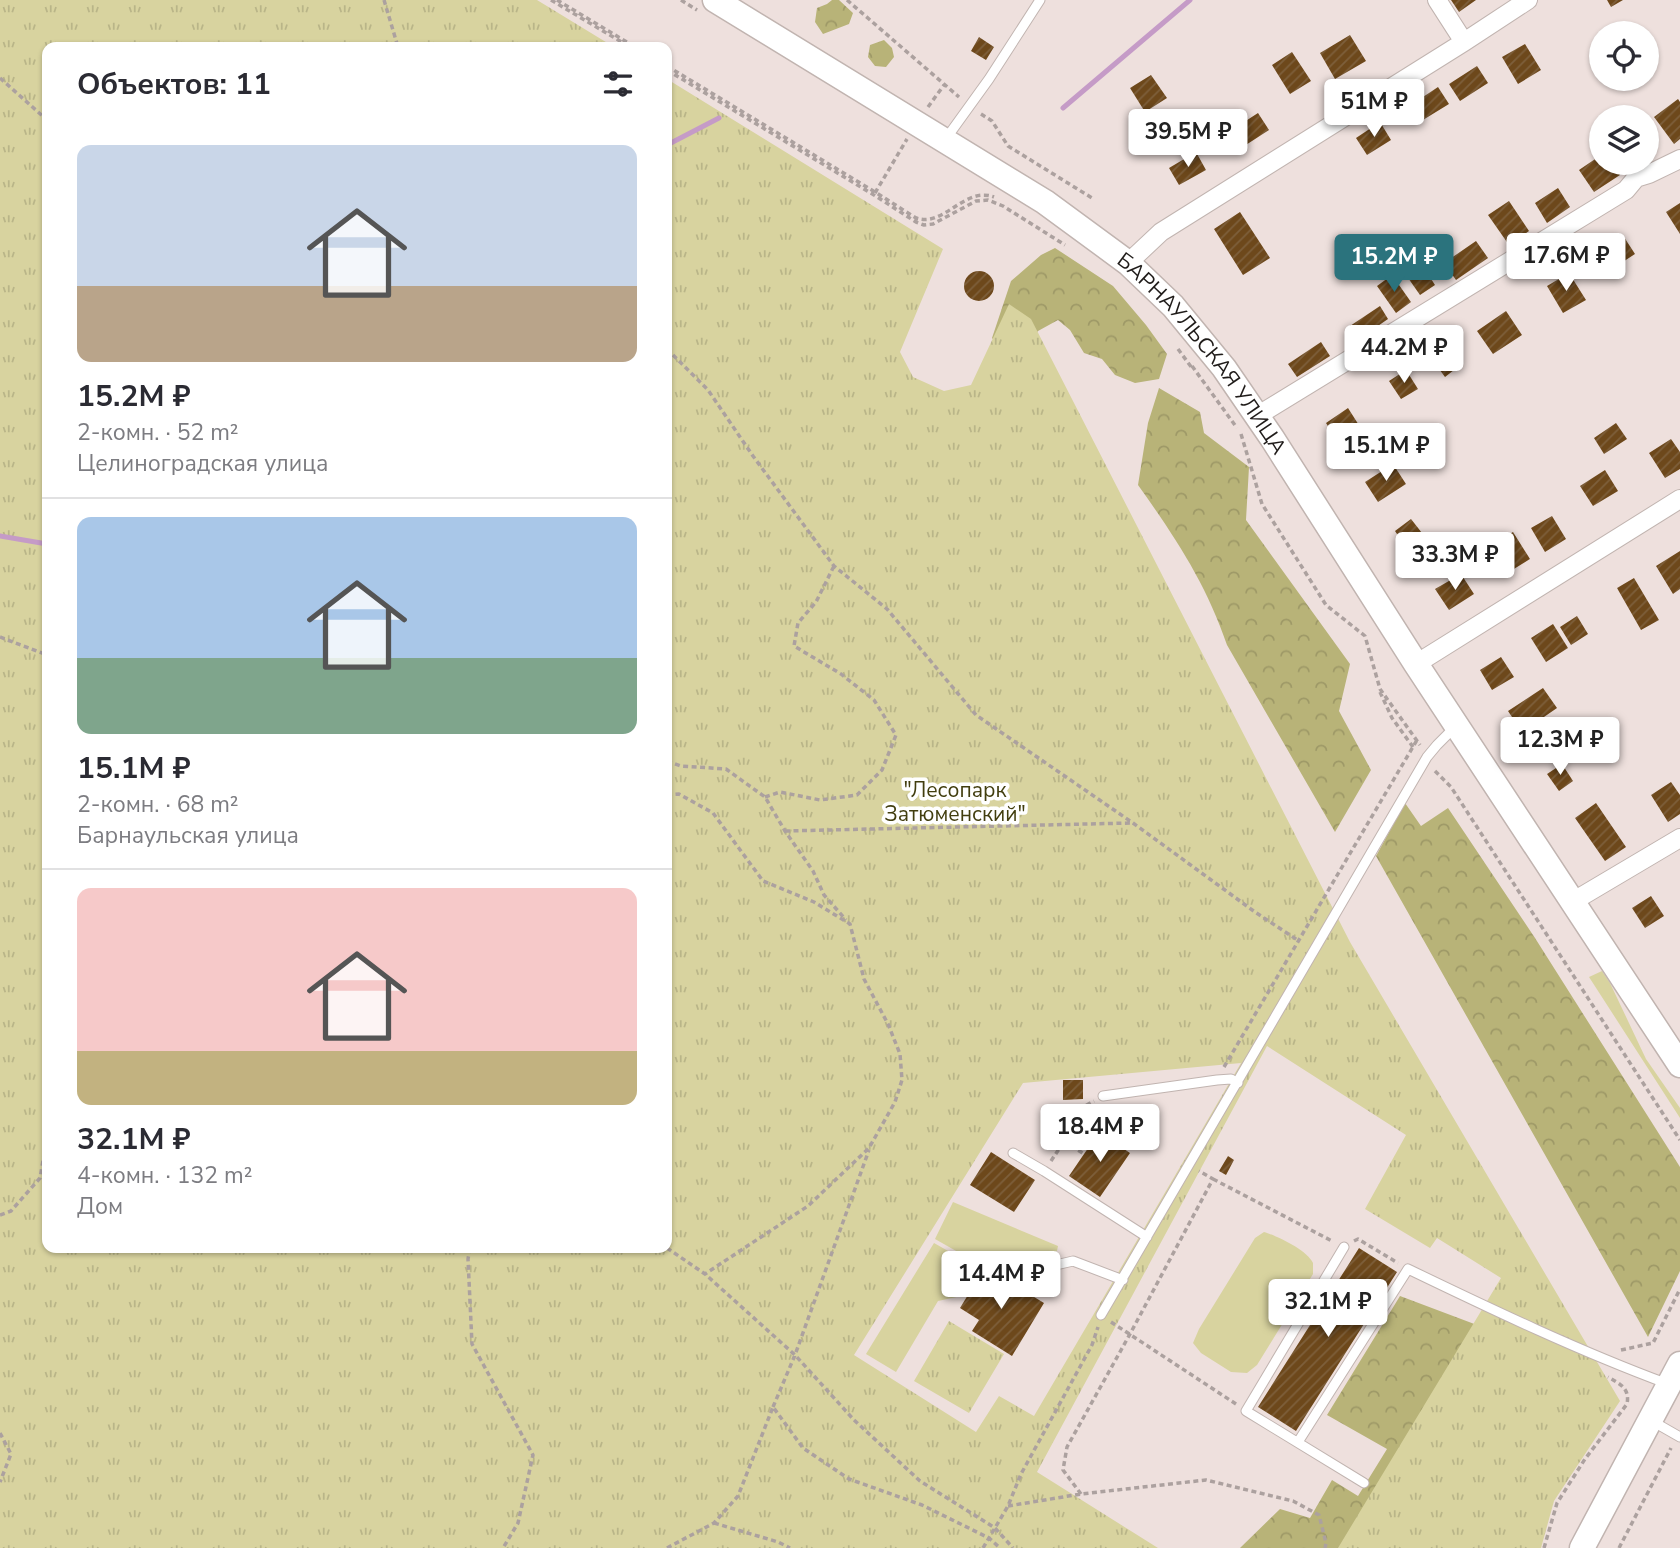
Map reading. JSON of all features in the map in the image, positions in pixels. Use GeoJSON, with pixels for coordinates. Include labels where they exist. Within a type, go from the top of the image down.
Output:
{"type":"FeatureCollection","features":[{"type":"Feature","properties":{"kind":"street","name":"БАРНАУЛЬСКАЯ УЛИЦА"},"geometry":{"type":"LineString","coordinates":[[715,0],[1045,202],[1128,263],[1172,306],[1224,368],[1257,416],[1572,902],[1676,1050]]}},
{"type":"Feature","properties":{"kind":"street"},"geometry":{"type":"LineString","coordinates":[[1437,0],[1464,43]]}},
{"type":"Feature","properties":{"kind":"street"},"geometry":{"type":"LineString","coordinates":[[1128,263],[1161,232],[1464,43],[1528,0]]}},
{"type":"Feature","properties":{"kind":"street"},"geometry":{"type":"LineString","coordinates":[[1257,416],[1626,190],[1636,178],[1680,159]]}},
{"type":"Feature","properties":{"kind":"street"},"geometry":{"type":"LineString","coordinates":[[1416,664],[1680,499]]}},
{"type":"Feature","properties":{"kind":"street"},"geometry":{"type":"LineString","coordinates":[[1572,902],[1680,838]]}},
{"type":"Feature","properties":{"kind":"street"},"geometry":{"type":"LineString","coordinates":[[1582,1548],[1675,1375]]}},
{"type":"Feature","properties":{"kind":"lane"},"geometry":{"type":"LineString","coordinates":[[945,140],[989,79],[1040,0]]}},
{"type":"Feature","properties":{"kind":"lane"},"geometry":{"type":"LineString","coordinates":[[1101,1315],[1427,757],[1457,725]]}},
{"type":"Feature","properties":{"kind":"lane"},"geometry":{"type":"LineString","coordinates":[[1103,1096],[1217,1080],[1231,1079],[1238,1083]]}},
{"type":"Feature","properties":{"kind":"lane"},"geometry":{"type":"LineString","coordinates":[[1013,1153],[1147,1237]]}},
{"type":"Feature","properties":{"kind":"lane"},"geometry":{"type":"LineString","coordinates":[[1344,1247],[1246,1411],[1364,1483]]}},
{"type":"Feature","properties":{"kind":"lane"},"geometry":{"type":"LineString","coordinates":[[1013,1275],[1073,1261],[1123,1280]]}},
{"type":"Feature","properties":{"kind":"lane"},"geometry":{"type":"LineString","coordinates":[[1298,1442],[1408,1269],[1613,1364],[1675,1375]]}},
{"type":"Feature","properties":{"kind":"lane"},"geometry":{"type":"LineString","coordinates":[[1650,1421],[1679,1436]]}},
{"type":"Feature","properties":{"kind":"path"},"geometry":{"type":"LineString","coordinates":[[384,0],[397,42]]}},
{"type":"Feature","properties":{"kind":"path"},"geometry":{"type":"LineString","coordinates":[[551,0],[621,42]]}},
{"type":"Feature","properties":{"kind":"path"},"geometry":{"type":"LineString","coordinates":[[556,0],[627,42]]}},
{"type":"Feature","properties":{"kind":"path"},"geometry":{"type":"LineString","coordinates":[[847,0],[960,98]]}},
{"type":"Feature","properties":{"kind":"path"},"geometry":{"type":"LineString","coordinates":[[672,71],[916,218],[923,221],[932,219],[974,196],[988,195],[1004,201],[1066,243]]}},
{"type":"Feature","properties":{"kind":"path"},"geometry":{"type":"LineString","coordinates":[[0,78],[42,116]]}},
{"type":"Feature","properties":{"kind":"path"},"geometry":{"type":"LineString","coordinates":[[925,111],[944,85]]}},
{"type":"Feature","properties":{"kind":"path"},"geometry":{"type":"LineString","coordinates":[[976,110],[992,121],[1008,146],[1092,198]]}},
{"type":"Feature","properties":{"kind":"path"},"geometry":{"type":"LineString","coordinates":[[874,193],[911,133]]}},
{"type":"Feature","properties":{"kind":"path"},"geometry":{"type":"LineString","coordinates":[[891,153],[896,156]]}},
{"type":"Feature","properties":{"kind":"path"},"geometry":{"type":"LineString","coordinates":[[874,193],[924,225],[976,201],[988,200],[1003,206],[1073,251]]}},
{"type":"Feature","properties":{"kind":"path"},"geometry":{"type":"LineString","coordinates":[[1413,747],[1392,718],[1378,689],[1364,637],[1323,606],[1261,504],[1242,437],[1178,348],[1243,437],[1262,504],[1325,605],[1365,636],[1380,689],[1420,747]]}},
{"type":"Feature","properties":{"kind":"path"},"geometry":{"type":"LineString","coordinates":[[672,354],[708,390],[834,566],[887,609],[976,715],[1299,941]]}},
{"type":"Feature","properties":{"kind":"path"},"geometry":{"type":"LineString","coordinates":[[765,797],[780,792],[820,800],[857,794],[882,770],[896,735],[874,700],[841,674],[794,646],[798,623],[816,602],[834,566]]}},
{"type":"Feature","properties":{"kind":"path"},"geometry":{"type":"LineString","coordinates":[[0,637],[42,653]]}},
{"type":"Feature","properties":{"kind":"path"},"geometry":{"type":"LineString","coordinates":[[1217,1080],[1417,740]]}},
{"type":"Feature","properties":{"kind":"path"},"geometry":{"type":"LineString","coordinates":[[667,1548],[714,1522],[738,1496],[794,1355],[869,1148],[895,1102],[902,1080],[900,1054],[888,1024],[864,979],[850,924],[824,895],[813,871],[765,797],[726,769],[681,766],[672,763]]}},
{"type":"Feature","properties":{"kind":"path"},"geometry":{"type":"LineString","coordinates":[[1435,771],[1451,787],[1680,1140]]}},
{"type":"Feature","properties":{"kind":"path"},"geometry":{"type":"LineString","coordinates":[[672,795],[679,794],[713,813],[763,881],[814,902],[850,924]]}},
{"type":"Feature","properties":{"kind":"path"},"geometry":{"type":"LineString","coordinates":[[785,831],[1133,823]]}},
{"type":"Feature","properties":{"kind":"path"},"geometry":{"type":"LineString","coordinates":[[1044,1171],[1081,1116],[1081,1108],[1103,1096]]}},
{"type":"Feature","properties":{"kind":"path"},"geometry":{"type":"LineString","coordinates":[[1064,1141],[1084,1154]]}},
{"type":"Feature","properties":{"kind":"path"},"geometry":{"type":"LineString","coordinates":[[705,1274],[808,1206],[869,1148]]}},
{"type":"Feature","properties":{"kind":"path"},"geometry":{"type":"LineString","coordinates":[[1189,1166],[1344,1247],[1357,1239],[1408,1269]]}},
{"type":"Feature","properties":{"kind":"path"},"geometry":{"type":"LineString","coordinates":[[0,1215],[11,1211],[40,1178],[42,1167]]}},
{"type":"Feature","properties":{"kind":"path"},"geometry":{"type":"LineString","coordinates":[[1082,1494],[1062,1470],[1067,1447],[1213,1178]]}},
{"type":"Feature","properties":{"kind":"path"},"geometry":{"type":"LineString","coordinates":[[672,1251],[705,1274],[794,1355],[854,1420],[920,1481],[995,1528],[1013,1548]]}},
{"type":"Feature","properties":{"kind":"path"},"geometry":{"type":"LineString","coordinates":[[469,1253],[472,1344],[533,1455],[518,1523],[503,1548]]}},
{"type":"Feature","properties":{"kind":"path"},"geometry":{"type":"LineString","coordinates":[[1619,1351],[1653,1343],[1680,1289]]}},
{"type":"Feature","properties":{"kind":"path"},"geometry":{"type":"LineString","coordinates":[[983,1548],[1008,1506],[1021,1474],[1092,1345],[1101,1315],[1246,1411]]}},
{"type":"Feature","properties":{"kind":"path"},"geometry":{"type":"LineString","coordinates":[[1544,1548],[1557,1503],[1585,1459],[1627,1404],[1629,1396],[1625,1387],[1608,1377]]}},
{"type":"Feature","properties":{"kind":"path"},"geometry":{"type":"LineString","coordinates":[[773,1407],[803,1448],[849,1479],[922,1505],[989,1538],[1000,1548]]}},
{"type":"Feature","properties":{"kind":"path"},"geometry":{"type":"LineString","coordinates":[[0,1433],[11,1454],[0,1482]]}},
{"type":"Feature","properties":{"kind":"path"},"geometry":{"type":"LineString","coordinates":[[1619,1548],[1679,1436]]}},
{"type":"Feature","properties":{"kind":"path"},"geometry":{"type":"LineString","coordinates":[[1008,1506],[1082,1494],[1206,1480],[1293,1501],[1319,1515],[1325,1548]]}},
{"type":"Feature","properties":{"kind":"path"},"geometry":{"type":"LineString","coordinates":[[714,1522],[790,1548]]}},
{"type":"Feature","properties":{"kind":"green space","name":"\"Лесопарк Затюменский\""},"geometry":{"type":"Polygon","coordinates":[[[0,0],[537,0],[606,42],[42,42],[42,1253],[672,1253],[672,82],[943,249],[900,352],[913,377],[944,391],[971,385],[1009,304],[1031,319],[1350,942],[1620,1401],[1554,1501],[1541,1548],[1338,1548],[1501,1278],[1437,1238],[1430,1248],[1365,1209],[1406,1135],[1267,1046],[1037,1472],[1158,1548],[0,1548],[0,0]],[[1241,1063],[1023,1083],[854,1355],[976,1432],[999,1396],[1034,1416],[1241,1063]]]}},
{"type":"Feature","properties":{"kind":"green space"},"geometry":{"type":"Polygon","coordinates":[[[832,0],[839,0],[853,13],[849,24],[823,34],[815,22],[817,8],[832,0]]]}},
{"type":"Feature","properties":{"kind":"green space"},"geometry":{"type":"Polygon","coordinates":[[[884,40],[892,48],[894,57],[886,67],[875,66],[868,57],[870,45],[884,40]]]}},
{"type":"Feature","properties":{"kind":"green space"},"geometry":{"type":"Polygon","coordinates":[[[1055,248],[1113,286],[1146,325],[1167,354],[1159,379],[1135,383],[1115,375],[1102,359],[1084,353],[1070,330],[1058,320],[1038,331],[1029,343],[1004,352],[992,338],[1011,281],[1041,255],[1055,248]]]}},
{"type":"Feature","properties":{"kind":"green space"},"geometry":{"type":"Polygon","coordinates":[[[1159,388],[1200,412],[1204,433],[1249,467],[1246,520],[1350,664],[1339,711],[1371,770],[1335,832],[1227,645],[1219,622],[1189,561],[1138,485],[1148,423],[1159,388]]]}},
{"type":"Feature","properties":{"kind":"green space"},"geometry":{"type":"Polygon","coordinates":[[[1405,803],[1421,826],[1448,808],[1535,938],[1680,1167],[1680,1271],[1648,1337],[1376,856],[1405,803]]]}},
{"type":"Feature","properties":{"kind":"green space"},"geometry":{"type":"Polygon","coordinates":[[[1602,971],[1646,1059],[1680,1108],[1680,1118],[1589,977],[1602,971]]]}},
{"type":"Feature","properties":{"kind":"green space"},"geometry":{"type":"Polygon","coordinates":[[[953,1202],[1058,1246],[1057,1251],[1004,1268],[979,1264],[935,1239],[953,1202]]]}},
{"type":"Feature","properties":{"kind":"green space"},"geometry":{"type":"Polygon","coordinates":[[[1264,1232],[1305,1253],[1313,1263],[1313,1274],[1257,1365],[1247,1373],[1231,1372],[1201,1353],[1193,1343],[1255,1238],[1264,1232]]]}},
{"type":"Feature","properties":{"kind":"green space"},"geometry":{"type":"Polygon","coordinates":[[[934,1243],[978,1268],[961,1296],[938,1301],[896,1372],[866,1354],[934,1243]]]}},
{"type":"Feature","properties":{"kind":"green space"},"geometry":{"type":"Polygon","coordinates":[[[1400,1296],[1477,1325],[1415,1548],[1240,1548],[1280,1509],[1310,1518],[1332,1480],[1358,1496],[1387,1449],[1327,1415],[1400,1296]]]}},
{"type":"Feature","properties":{"kind":"green space"},"geometry":{"type":"Polygon","coordinates":[[[949,1321],[1004,1354],[969,1413],[914,1381],[949,1321]]]}},
{"type":"Feature","properties":{"kind":"building"},"geometry":{"type":"Polygon","coordinates":[[[1451,0],[1476,0],[1459,12],[1451,0]]]}},
{"type":"Feature","properties":{"kind":"building"},"geometry":{"type":"Polygon","coordinates":[[[1607,0],[1623,0],[1611,7],[1607,0]]]}},
{"type":"Feature","properties":{"kind":"building"},"geometry":{"type":"Polygon","coordinates":[[[1350,35],[1366,61],[1335,79],[1320,53],[1350,35]]]}},
{"type":"Feature","properties":{"kind":"building"},"geometry":{"type":"Polygon","coordinates":[[[979,37],[994,47],[986,60],[971,51],[979,37]]]}},
{"type":"Feature","properties":{"kind":"building"},"geometry":{"type":"Polygon","coordinates":[[[1525,44],[1541,70],[1518,84],[1502,57],[1525,44]]]}},
{"type":"Feature","properties":{"kind":"building"},"geometry":{"type":"Polygon","coordinates":[[[1292,52],[1311,81],[1290,94],[1272,65],[1292,52]]]}},
{"type":"Feature","properties":{"kind":"building"},"geometry":{"type":"Polygon","coordinates":[[[1477,66],[1488,83],[1460,101],[1449,84],[1477,66]]]}},
{"type":"Feature","properties":{"kind":"building"},"geometry":{"type":"Polygon","coordinates":[[[1151,75],[1167,98],[1145,112],[1130,88],[1151,75]]]}},
{"type":"Feature","properties":{"kind":"building"},"geometry":{"type":"Polygon","coordinates":[[[1438,87],[1449,104],[1418,123],[1408,107],[1438,87]]]}},
{"type":"Feature","properties":{"kind":"building"},"geometry":{"type":"Polygon","coordinates":[[[1678,99],[1680,102],[1680,139],[1674,144],[1659,124],[1659,113],[1678,99]]]}},
{"type":"Feature","properties":{"kind":"building"},"geometry":{"type":"Polygon","coordinates":[[[1258,113],[1269,130],[1235,152],[1224,135],[1258,113]]]}},
{"type":"Feature","properties":{"kind":"building"},"geometry":{"type":"Polygon","coordinates":[[[1380,122],[1391,140],[1367,155],[1356,138],[1380,122]]]}},
{"type":"Feature","properties":{"kind":"building"},"geometry":{"type":"Polygon","coordinates":[[[1196,152],[1206,170],[1179,185],[1169,168],[1196,152]]]}},
{"type":"Feature","properties":{"kind":"building"},"geometry":{"type":"Polygon","coordinates":[[[1589,163],[1589,175],[1620,175],[1594,192],[1579,170],[1589,163]]]}},
{"type":"Feature","properties":{"kind":"building"},"geometry":{"type":"Polygon","coordinates":[[[1558,188],[1570,207],[1547,223],[1535,203],[1558,188]]]}},
{"type":"Feature","properties":{"kind":"building"},"geometry":{"type":"Polygon","coordinates":[[[1509,201],[1529,231],[1509,245],[1488,215],[1509,201]]]}},
{"type":"Feature","properties":{"kind":"building"},"geometry":{"type":"Polygon","coordinates":[[[1680,203],[1680,234],[1666,212],[1680,203]]]}},
{"type":"Feature","properties":{"kind":"building"},"geometry":{"type":"Polygon","coordinates":[[[1240,212],[1270,258],[1243,275],[1214,229],[1240,212]]]}},
{"type":"Feature","properties":{"kind":"building"},"geometry":{"type":"Polygon","coordinates":[[[1624,237],[1635,254],[1612,269],[1601,252],[1624,237]]]}},
{"type":"Feature","properties":{"kind":"building"},"geometry":{"type":"Polygon","coordinates":[[[1476,241],[1488,258],[1456,280],[1444,263],[1476,241]]]}},
{"type":"Feature","properties":{"kind":"building"},"geometry":{"type":"Polygon","coordinates":[[[1422,265],[1435,285],[1420,295],[1406,275],[1422,265]]]}},
{"type":"Feature","properties":{"kind":"building"},"geometry":{"type":"Polygon","coordinates":[[[979,271],[990,275],[994,286],[990,297],[979,301],[968,297],[964,286],[968,275],[979,271]]]}},
{"type":"Feature","properties":{"kind":"building"},"geometry":{"type":"Polygon","coordinates":[[[1569,273],[1586,300],[1563,313],[1547,286],[1569,273]]]}},
{"type":"Feature","properties":{"kind":"building"},"geometry":{"type":"Polygon","coordinates":[[[1392,275],[1411,302],[1396,313],[1377,286],[1392,275]]]}},
{"type":"Feature","properties":{"kind":"building"},"geometry":{"type":"Polygon","coordinates":[[[1380,306],[1388,319],[1359,339],[1350,326],[1380,306]]]}},
{"type":"Feature","properties":{"kind":"building"},"geometry":{"type":"Polygon","coordinates":[[[1506,311],[1522,335],[1493,354],[1477,331],[1506,311]]]}},
{"type":"Feature","properties":{"kind":"building"},"geometry":{"type":"Polygon","coordinates":[[[1321,342],[1330,356],[1297,377],[1288,364],[1321,342]]]}},
{"type":"Feature","properties":{"kind":"building"},"geometry":{"type":"Polygon","coordinates":[[[1449,345],[1463,363],[1445,377],[1431,358],[1449,345]]]}},
{"type":"Feature","properties":{"kind":"building"},"geometry":{"type":"Polygon","coordinates":[[[1406,370],[1418,389],[1401,399],[1389,381],[1406,370]]]}},
{"type":"Feature","properties":{"kind":"building"},"geometry":{"type":"Polygon","coordinates":[[[1348,408],[1362,430],[1340,445],[1326,423],[1348,408]]]}},
{"type":"Feature","properties":{"kind":"building"},"geometry":{"type":"Polygon","coordinates":[[[1616,423],[1627,439],[1604,454],[1594,438],[1616,423]]]}},
{"type":"Feature","properties":{"kind":"building"},"geometry":{"type":"Polygon","coordinates":[[[1671,439],[1680,452],[1680,469],[1665,478],[1649,453],[1671,439]]]}},
{"type":"Feature","properties":{"kind":"building"},"geometry":{"type":"Polygon","coordinates":[[[1393,464],[1406,484],[1378,502],[1365,482],[1393,464]]]}},
{"type":"Feature","properties":{"kind":"building"},"geometry":{"type":"Polygon","coordinates":[[[1605,470],[1618,491],[1593,506],[1580,486],[1605,470]]]}},
{"type":"Feature","properties":{"kind":"building"},"geometry":{"type":"Polygon","coordinates":[[[1552,516],[1566,539],[1545,552],[1531,528],[1552,516]]]}},
{"type":"Feature","properties":{"kind":"building"},"geometry":{"type":"Polygon","coordinates":[[[1411,519],[1422,533],[1405,546],[1395,531],[1411,519]]]}},
{"type":"Feature","properties":{"kind":"building"},"geometry":{"type":"Polygon","coordinates":[[[1513,532],[1530,559],[1509,572],[1492,545],[1513,532]]]}},
{"type":"Feature","properties":{"kind":"building"},"geometry":{"type":"Polygon","coordinates":[[[1680,551],[1680,589],[1673,594],[1656,566],[1680,551]]]}},
{"type":"Feature","properties":{"kind":"building"},"geometry":{"type":"Polygon","coordinates":[[[1461,574],[1474,594],[1449,610],[1435,589],[1461,574]]]}},
{"type":"Feature","properties":{"kind":"building"},"geometry":{"type":"Polygon","coordinates":[[[1634,578],[1659,620],[1641,630],[1617,588],[1634,578]]]}},
{"type":"Feature","properties":{"kind":"building"},"geometry":{"type":"Polygon","coordinates":[[[1577,616],[1588,634],[1571,645],[1560,627],[1577,616]]]}},
{"type":"Feature","properties":{"kind":"building"},"geometry":{"type":"Polygon","coordinates":[[[1553,624],[1568,648],[1546,662],[1531,638],[1553,624]]]}},
{"type":"Feature","properties":{"kind":"building"},"geometry":{"type":"Polygon","coordinates":[[[1501,657],[1514,677],[1492,690],[1480,670],[1501,657]]]}},
{"type":"Feature","properties":{"kind":"building"},"geometry":{"type":"Polygon","coordinates":[[[1543,688],[1557,708],[1522,732],[1508,711],[1543,688]]]}},
{"type":"Feature","properties":{"kind":"building"},"geometry":{"type":"Polygon","coordinates":[[[1554,722],[1569,743],[1540,763],[1525,741],[1554,722]]]}},
{"type":"Feature","properties":{"kind":"building"},"geometry":{"type":"Polygon","coordinates":[[[1562,764],[1573,781],[1559,791],[1547,774],[1562,764]]]}},
{"type":"Feature","properties":{"kind":"building"},"geometry":{"type":"Polygon","coordinates":[[[1671,782],[1680,795],[1680,814],[1668,822],[1651,795],[1671,782]]]}},
{"type":"Feature","properties":{"kind":"building"},"geometry":{"type":"Polygon","coordinates":[[[1596,803],[1626,847],[1605,861],[1575,818],[1596,803]]]}},
{"type":"Feature","properties":{"kind":"building"},"geometry":{"type":"Polygon","coordinates":[[[1651,896],[1664,916],[1645,928],[1632,908],[1651,896]]]}},
{"type":"Feature","properties":{"kind":"building"},"geometry":{"type":"Polygon","coordinates":[[[1063,1080],[1083,1080],[1083,1099],[1063,1100],[1063,1080]]]}},
{"type":"Feature","properties":{"kind":"building"},"geometry":{"type":"Polygon","coordinates":[[[1099,1132],[1130,1153],[1100,1197],[1069,1176],[1099,1132]]]}},
{"type":"Feature","properties":{"kind":"building"},"geometry":{"type":"Polygon","coordinates":[[[991,1152],[1035,1180],[1014,1212],[970,1185],[991,1152]]]}},
{"type":"Feature","properties":{"kind":"building"},"geometry":{"type":"Polygon","coordinates":[[[1228,1156],[1234,1160],[1226,1175],[1219,1171],[1228,1156]]]}},
{"type":"Feature","properties":{"kind":"building"},"geometry":{"type":"Polygon","coordinates":[[[1359,1248],[1397,1272],[1296,1431],[1258,1407],[1359,1248]]]}},
{"type":"Feature","properties":{"kind":"building"},"geometry":{"type":"Polygon","coordinates":[[[985,1267],[1044,1303],[1012,1356],[972,1331],[979,1320],[960,1308],[985,1267]]]}},
{"type":"Feature","properties":{"kind":"waterway"},"geometry":{"type":"LineString","coordinates":[[1063,108],[1190,0]]}},
{"type":"Feature","properties":{"kind":"waterway"},"geometry":{"type":"LineString","coordinates":[[672,142],[719,118]]}},
{"type":"Feature","properties":{"kind":"waterway"},"geometry":{"type":"LineString","coordinates":[[0,536],[42,543]]}}]}
